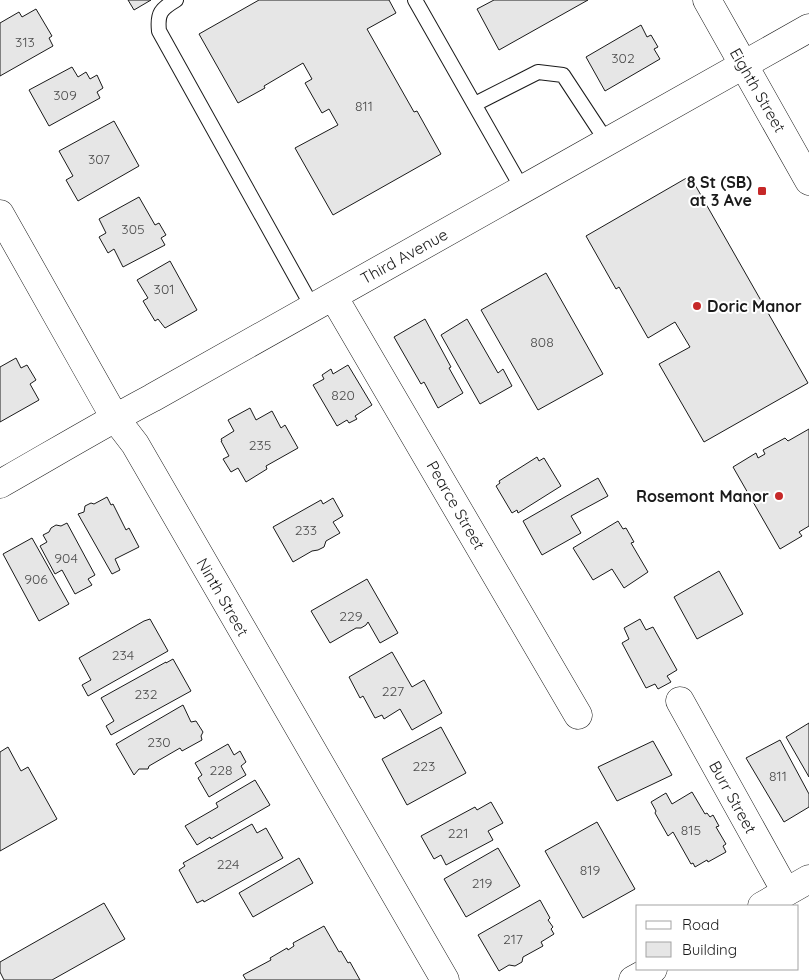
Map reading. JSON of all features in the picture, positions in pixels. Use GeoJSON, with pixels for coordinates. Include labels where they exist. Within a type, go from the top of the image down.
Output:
{"type":"FeatureCollection","features":[{"type":"Feature","properties":{"kind":"street","name":"Eighth Street"},"geometry":{"type":"LineString","coordinates":[[707,0],[809,180]]}},
{"type":"Feature","properties":{"kind":"street","name":"Third Avenue"},"geometry":{"type":"LineString","coordinates":[[0,484],[809,28]]}},
{"type":"Feature","properties":{"kind":"street","name":"Ninth Street"},"geometry":{"type":"LineString","coordinates":[[0,214],[115,418],[140,452],[444,980]]}},
{"type":"Feature","properties":{"kind":"street","name":"Pearce Street"},"geometry":{"type":"LineString","coordinates":[[323,302],[578,715]]}},
{"type":"Feature","properties":{"kind":"street","name":"Burr Street"},"geometry":{"type":"LineString","coordinates":[[680,701],[798,886]]}},
{"type":"Feature","properties":{"kind":"street"},"geometry":{"type":"LineString","coordinates":[[764,905],[798,886]]}},
{"type":"Feature","properties":{"kind":"street"},"geometry":{"type":"LineString","coordinates":[[633,980],[651,970]]}},
{"type":"Feature","properties":{"kind":"lane"},"geometry":{"type":"LineString","coordinates":[[176,0],[165,7],[158,19],[159,31],[323,302]]}},
{"type":"Feature","properties":{"kind":"lane"},"geometry":{"type":"LineString","coordinates":[[415,0],[523,190]]}},
{"type":"Feature","properties":{"kind":"lane"},"geometry":{"type":"LineString","coordinates":[[475,104],[538,72],[563,75],[607,142]]}},
{"type":"Feature","properties":{"kind":"building"},"geometry":{"type":"Polygon","coordinates":[[[128,0],[151,0],[134,10],[128,0]]]}},
{"type":"Feature","properties":{"kind":"building"},"geometry":{"type":"Polygon","coordinates":[[[259,0],[389,0],[396,13],[367,29],[414,112],[417,111],[441,154],[333,215],[295,148],[338,125],[329,109],[322,113],[305,83],[312,79],[303,63],[238,103],[199,34],[259,0]]]}},
{"type":"Feature","properties":{"kind":"building"},"geometry":{"type":"Polygon","coordinates":[[[494,0],[588,0],[499,50],[477,9],[494,0]]]}},
{"type":"Feature","properties":{"kind":"building"},"geometry":{"type":"Polygon","coordinates":[[[36,9],[52,36],[49,38],[53,46],[0,76],[0,23],[19,12],[22,17],[36,9]]]}},
{"type":"Feature","properties":{"kind":"building"},"geometry":{"type":"Polygon","coordinates":[[[641,25],[647,37],[651,35],[658,47],[654,49],[660,59],[605,91],[586,57],[641,25]]]}},
{"type":"Feature","properties":{"kind":"building"},"geometry":{"type":"Polygon","coordinates":[[[72,67],[78,77],[86,72],[90,79],[97,75],[103,88],[97,92],[100,98],[49,126],[29,90],[72,67]]]}},
{"type":"Feature","properties":{"kind":"building"},"geometry":{"type":"Polygon","coordinates":[[[114,121],[139,166],[78,201],[66,180],[73,176],[59,151],[114,121]]]}},
{"type":"Feature","properties":{"kind":"building","name":"Doric Manor"},"geometry":{"type":"Polygon","coordinates":[[[690,176],[808,383],[704,442],[659,364],[690,347],[675,322],[648,338],[619,287],[616,289],[586,236],[690,176]]]}},
{"type":"Feature","properties":{"kind":"building"},"geometry":{"type":"Polygon","coordinates":[[[139,197],[155,225],[159,223],[166,235],[161,238],[165,245],[123,267],[114,249],[108,253],[99,237],[106,233],[99,219],[139,197]]]}},
{"type":"Feature","properties":{"kind":"building"},"geometry":{"type":"Polygon","coordinates":[[[170,261],[197,310],[165,328],[158,319],[155,321],[143,301],[148,298],[137,280],[170,261]]]}},
{"type":"Feature","properties":{"kind":"building"},"geometry":{"type":"Polygon","coordinates":[[[546,273],[603,374],[538,410],[481,310],[546,273]]]}},
{"type":"Feature","properties":{"kind":"building"},"geometry":{"type":"Polygon","coordinates":[[[425,319],[463,393],[438,408],[424,382],[421,384],[394,337],[425,319]]]}},
{"type":"Feature","properties":{"kind":"building"},"geometry":{"type":"Polygon","coordinates":[[[467,319],[498,373],[503,369],[512,386],[480,404],[441,335],[467,319]]]}},
{"type":"Feature","properties":{"kind":"building"},"geometry":{"type":"Polygon","coordinates":[[[16,358],[21,368],[27,365],[36,380],[30,384],[39,400],[0,422],[0,367],[16,358]]]}},
{"type":"Feature","properties":{"kind":"building"},"geometry":{"type":"Polygon","coordinates":[[[348,365],[372,405],[355,416],[357,419],[349,423],[347,420],[337,426],[313,385],[324,379],[322,375],[331,369],[333,374],[348,365]]]}},
{"type":"Feature","properties":{"kind":"building"},"geometry":{"type":"Polygon","coordinates":[[[250,408],[256,420],[272,411],[281,428],[285,425],[298,448],[266,466],[267,469],[246,482],[238,468],[231,472],[223,459],[229,456],[221,439],[234,431],[228,420],[250,408]]]}},
{"type":"Feature","properties":{"kind":"building","name":"Rosemont Manor"},"geometry":{"type":"Polygon","coordinates":[[[809,429],[809,526],[799,532],[802,536],[780,549],[733,467],[756,453],[758,458],[765,454],[763,450],[785,438],[788,441],[809,429]]]}},
{"type":"Feature","properties":{"kind":"building"},"geometry":{"type":"Polygon","coordinates":[[[537,457],[539,461],[544,458],[561,486],[518,513],[517,510],[512,513],[496,486],[500,483],[499,481],[537,457]]]}},
{"type":"Feature","properties":{"kind":"building"},"geometry":{"type":"Polygon","coordinates":[[[598,478],[608,496],[571,516],[581,533],[542,555],[523,521],[598,478]]]}},
{"type":"Feature","properties":{"kind":"building"},"geometry":{"type":"Polygon","coordinates":[[[107,497],[111,505],[113,504],[126,530],[129,528],[139,547],[115,559],[120,570],[112,574],[78,514],[84,512],[85,506],[91,503],[94,504],[107,497]]]}},
{"type":"Feature","properties":{"kind":"building"},"geometry":{"type":"Polygon","coordinates":[[[333,498],[343,516],[333,522],[340,533],[326,541],[324,547],[312,551],[293,562],[273,527],[321,500],[323,504],[333,498]]]}},
{"type":"Feature","properties":{"kind":"building"},"geometry":{"type":"Polygon","coordinates":[[[618,521],[623,529],[626,528],[634,542],[631,543],[648,572],[624,588],[612,569],[593,580],[573,548],[618,521]]]}},
{"type":"Feature","properties":{"kind":"building"},"geometry":{"type":"Polygon","coordinates":[[[67,523],[95,575],[88,579],[92,585],[75,594],[62,570],[55,574],[40,546],[47,542],[43,535],[49,532],[51,528],[67,523]]]}},
{"type":"Feature","properties":{"kind":"building"},"geometry":{"type":"Polygon","coordinates":[[[32,538],[69,604],[39,621],[3,554],[32,538]]]}},
{"type":"Feature","properties":{"kind":"building"},"geometry":{"type":"Polygon","coordinates":[[[719,571],[743,614],[697,639],[674,597],[719,571]]]}},
{"type":"Feature","properties":{"kind":"building"},"geometry":{"type":"Polygon","coordinates":[[[367,579],[398,633],[380,643],[368,622],[361,628],[356,628],[330,643],[311,611],[367,579]]]}},
{"type":"Feature","properties":{"kind":"building"},"geometry":{"type":"Polygon","coordinates":[[[150,619],[168,651],[88,696],[82,685],[91,680],[79,658],[150,619]]]}},
{"type":"Feature","properties":{"kind":"building"},"geometry":{"type":"Polygon","coordinates":[[[640,619],[646,630],[653,627],[677,670],[667,676],[671,682],[658,689],[655,684],[646,688],[622,643],[629,639],[624,628],[640,619]]]}},
{"type":"Feature","properties":{"kind":"building"},"geometry":{"type":"Polygon","coordinates":[[[392,652],[412,687],[424,680],[442,713],[412,730],[400,709],[384,719],[382,715],[375,718],[363,696],[360,698],[349,677],[392,652]]]}},
{"type":"Feature","properties":{"kind":"building"},"geometry":{"type":"Polygon","coordinates":[[[173,659],[191,691],[111,735],[106,726],[114,721],[101,698],[173,659]]]}},
{"type":"Feature","properties":{"kind":"building"},"geometry":{"type":"Polygon","coordinates":[[[183,705],[191,722],[196,721],[203,732],[202,740],[182,751],[180,748],[149,766],[148,769],[139,769],[134,775],[116,744],[183,705]]]}},
{"type":"Feature","properties":{"kind":"building"},"geometry":{"type":"Polygon","coordinates":[[[809,723],[809,777],[786,737],[809,723]]]}},
{"type":"Feature","properties":{"kind":"building"},"geometry":{"type":"Polygon","coordinates":[[[441,727],[466,773],[407,805],[382,759],[441,727]]]}},
{"type":"Feature","properties":{"kind":"building"},"geometry":{"type":"Polygon","coordinates":[[[780,740],[809,794],[809,807],[784,822],[746,758],[780,740]]]}},
{"type":"Feature","properties":{"kind":"building"},"geometry":{"type":"Polygon","coordinates":[[[653,741],[672,775],[617,801],[598,767],[653,741]]]}},
{"type":"Feature","properties":{"kind":"building"},"geometry":{"type":"Polygon","coordinates":[[[228,744],[234,755],[240,751],[246,762],[241,766],[246,775],[209,797],[198,778],[202,775],[195,763],[228,744]]]}},
{"type":"Feature","properties":{"kind":"building"},"geometry":{"type":"Polygon","coordinates":[[[8,747],[21,771],[28,767],[57,819],[0,851],[0,752],[8,747]]]}},
{"type":"Feature","properties":{"kind":"building"},"geometry":{"type":"Polygon","coordinates":[[[255,780],[270,805],[197,845],[185,826],[218,807],[216,803],[255,780]]]}},
{"type":"Feature","properties":{"kind":"building"},"geometry":{"type":"Polygon","coordinates":[[[692,792],[705,814],[707,813],[710,817],[713,815],[719,826],[716,827],[726,844],[723,846],[726,852],[695,867],[693,863],[691,864],[673,832],[668,836],[651,802],[666,793],[672,804],[692,792]]]}},
{"type":"Feature","properties":{"kind":"building"},"geometry":{"type":"Polygon","coordinates":[[[491,802],[503,823],[488,831],[493,840],[446,865],[441,855],[434,859],[421,836],[475,807],[477,810],[491,802]]]}},
{"type":"Feature","properties":{"kind":"building"},"geometry":{"type":"Polygon","coordinates":[[[597,822],[635,889],[583,918],[545,851],[597,822]]]}},
{"type":"Feature","properties":{"kind":"building"},"geometry":{"type":"Polygon","coordinates":[[[252,824],[257,833],[266,828],[283,858],[204,902],[203,900],[197,903],[179,870],[185,866],[183,863],[252,824]]]}},
{"type":"Feature","properties":{"kind":"building"},"geometry":{"type":"Polygon","coordinates":[[[498,848],[520,886],[466,917],[444,879],[498,848]]]}},
{"type":"Feature","properties":{"kind":"building"},"geometry":{"type":"Polygon","coordinates":[[[299,858],[313,883],[253,917],[239,893],[299,858]]]}},
{"type":"Feature","properties":{"kind":"building"},"geometry":{"type":"Polygon","coordinates":[[[540,900],[550,918],[548,920],[553,927],[551,929],[554,934],[541,942],[543,946],[523,957],[522,962],[515,966],[509,965],[499,971],[478,935],[540,900]]]}},
{"type":"Feature","properties":{"kind":"building"},"geometry":{"type":"Polygon","coordinates":[[[104,903],[125,939],[52,980],[4,980],[0,972],[0,962],[104,903]]]}},
{"type":"Feature","properties":{"kind":"building"},"geometry":{"type":"Polygon","coordinates":[[[324,926],[339,952],[341,951],[348,963],[350,962],[360,980],[246,980],[243,975],[271,960],[270,958],[287,948],[288,950],[294,946],[293,943],[324,926]]]}},
{"type":"Feature","properties":{"kind":"place","name":"8 St (SB) at 3 Ave"},"geometry":{"type":"Point","coordinates":[762,191]}},
{"type":"Feature","properties":{"kind":"place","name":"Doric Manor"},"geometry":{"type":"Point","coordinates":[697,306]}},
{"type":"Feature","properties":{"kind":"place","name":"Rosemont Manor"},"geometry":{"type":"Point","coordinates":[779,496]}}]}
